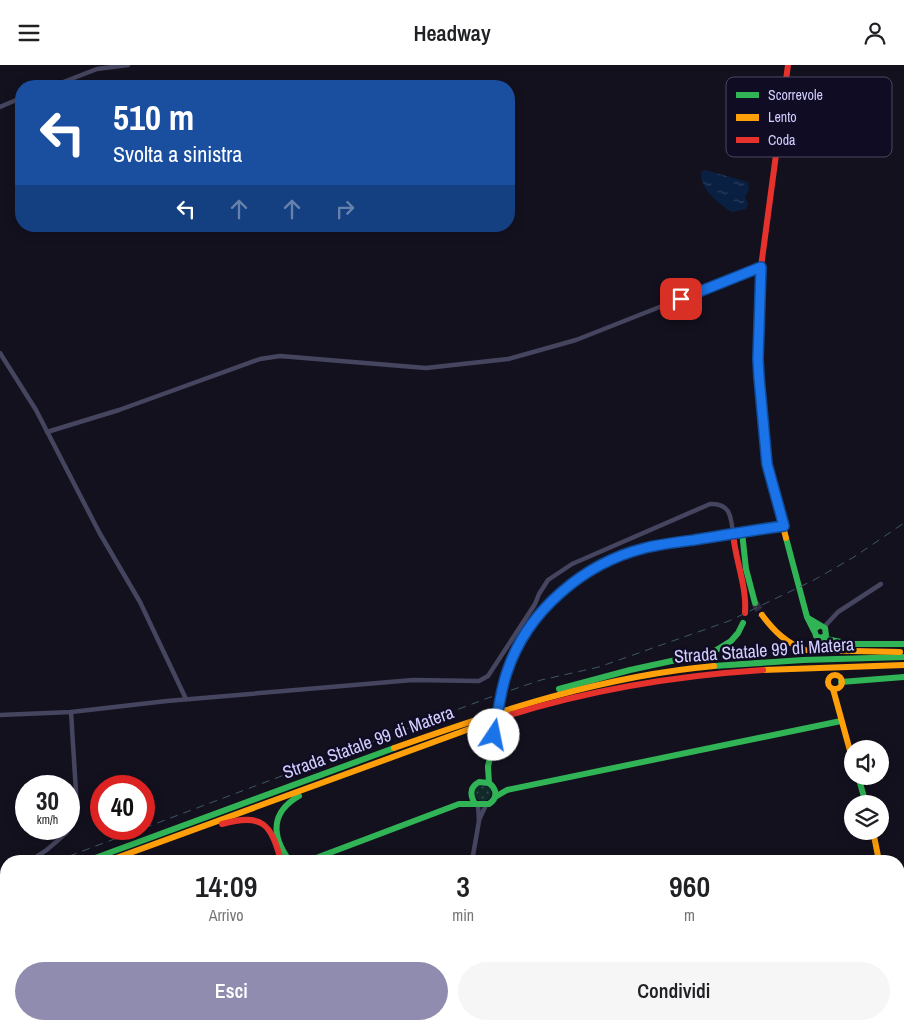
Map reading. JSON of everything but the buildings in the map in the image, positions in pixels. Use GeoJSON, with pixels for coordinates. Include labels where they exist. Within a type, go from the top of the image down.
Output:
{"type":"FeatureCollection","features":[{"type":"Feature","properties":{"kind":"main road"},"geometry":{"type":"LineString","coordinates":[[776,157],[761,267],[758,359],[767,464],[808,617],[836,643],[904,644]]}},
{"type":"Feature","properties":{"kind":"main road"},"geometry":{"type":"LineString","coordinates":[[460,804],[471,794],[473,787],[479,782],[488,767],[503,686],[510,665],[527,632],[550,603],[572,583],[598,566],[622,555],[646,548],[784,526]]}},
{"type":"Feature","properties":{"kind":"main road"},"geometry":{"type":"LineString","coordinates":[[742,532],[746,569],[756,603]]}},
{"type":"Feature","properties":{"kind":"main road"},"geometry":{"type":"LineString","coordinates":[[733,533],[734,551],[746,591],[745,613]]}},
{"type":"Feature","properties":{"kind":"main road"},"geometry":{"type":"LineString","coordinates":[[762,615],[782,639],[805,650],[904,653]]}},
{"type":"Feature","properties":{"kind":"main road"},"geometry":{"type":"LineString","coordinates":[[475,719],[526,699],[573,685],[630,670],[713,652],[721,649],[733,640],[738,635],[743,623]]}},
{"type":"Feature","properties":{"kind":"main road","name":"Strada Statale 99 di Matera"},"geometry":{"type":"LineString","coordinates":[[103,855],[475,719],[550,696],[645,675],[691,669],[744,664],[904,657]]}},
{"type":"Feature","properties":{"kind":"main road"},"geometry":{"type":"LineString","coordinates":[[124,855],[482,724],[551,702],[638,683],[744,670],[904,665]]}},
{"type":"Feature","properties":{"kind":"main road"},"geometry":{"type":"LineString","coordinates":[[833,689],[839,688],[841,682],[838,676],[831,677],[828,680],[828,684],[833,689],[846,740]]}},
{"type":"Feature","properties":{"kind":"main road"},"geometry":{"type":"LineString","coordinates":[[841,682],[904,677]]}},
{"type":"Feature","properties":{"kind":"main road"},"geometry":{"type":"LineString","coordinates":[[324,855],[460,804],[476,803],[486,805],[507,790],[841,721]]}},
{"type":"Feature","properties":{"kind":"main road"},"geometry":{"type":"LineString","coordinates":[[285,855],[277,837],[276,825],[283,806],[290,800],[402,753]]}},
{"type":"Feature","properties":{"kind":"main road"},"geometry":{"type":"LineString","coordinates":[[488,767],[495,797]]}},
{"type":"Feature","properties":{"kind":"main road"},"geometry":{"type":"LineString","coordinates":[[479,782],[507,790]]}},
{"type":"Feature","properties":{"kind":"main road"},"geometry":{"type":"LineString","coordinates":[[471,794],[476,803]]}},
{"type":"Feature","properties":{"kind":"main road"},"geometry":{"type":"LineString","coordinates":[[134,855],[246,818],[255,819],[269,830],[279,855]]}},
{"type":"Feature","properties":{"kind":"main road"},"geometry":{"type":"LineString","coordinates":[[875,840],[878,855]]}},
{"type":"Feature","properties":{"kind":"street"},"geometry":{"type":"LineString","coordinates":[[68,80],[97,69],[128,65]]}},
{"type":"Feature","properties":{"kind":"street"},"geometry":{"type":"LineString","coordinates":[[0,107],[15,101]]}},
{"type":"Feature","properties":{"kind":"street"},"geometry":{"type":"LineString","coordinates":[[48,432],[119,410],[260,359],[280,356],[426,368],[508,359],[576,341],[761,267]]}},
{"type":"Feature","properties":{"kind":"street"},"geometry":{"type":"LineString","coordinates":[[0,353],[48,432],[99,532],[140,601],[186,699]]}},
{"type":"Feature","properties":{"kind":"street"},"geometry":{"type":"LineString","coordinates":[[0,715],[71,712],[186,699],[413,680],[479,681],[488,676],[535,604],[539,593],[548,580],[572,564],[710,504],[718,504],[727,510],[733,533]]}},
{"type":"Feature","properties":{"kind":"street"},"geometry":{"type":"LineString","coordinates":[[821,631],[838,611],[881,583]]}},
{"type":"Feature","properties":{"kind":"street"},"geometry":{"type":"LineString","coordinates":[[71,712],[75,775]]}},
{"type":"Feature","properties":{"kind":"street"},"geometry":{"type":"LineString","coordinates":[[476,803],[479,821]]}},
{"type":"Feature","properties":{"kind":"street"},"geometry":{"type":"LineString","coordinates":[[473,855],[479,821],[486,805]]}},
{"type":"Feature","properties":{"kind":"street"},"geometry":{"type":"LineString","coordinates":[[41,855],[59,840]]}},
{"type":"Feature","properties":{"kind":"green space"},"geometry":{"type":"Polygon","coordinates":[[[480,785],[486,785],[491,790],[489,799],[480,801],[475,796],[475,790],[480,785]]]}},
{"type":"Feature","properties":{"kind":"water"},"geometry":{"type":"Polygon","coordinates":[[[705,170],[748,182],[749,189],[745,197],[748,203],[746,209],[732,212],[716,201],[704,185],[701,172],[705,170]]]}},
{"type":"Feature","properties":{"kind":"tunnel"},"geometry":{"type":"LineString","coordinates":[[755,603],[762,615]]}},
{"type":"Feature","properties":{"kind":"railway"},"geometry":{"type":"LineString","coordinates":[[155,824],[488,698],[541,680],[599,667],[729,621],[814,580],[854,557],[904,523]]}},
{"type":"Feature","properties":{"kind":"railway"},"geometry":{"type":"LineString","coordinates":[[72,855],[112,840]]}},
{"type":"Feature","properties":{"kind":"traffic: fast"},"geometry":{"type":"LineString","coordinates":[[742,532],[746,569],[755,603]]}},
{"type":"Feature","properties":{"kind":"traffic: fast"},"geometry":{"type":"LineString","coordinates":[[786,538],[807,617],[814,631]]}},
{"type":"Feature","properties":{"kind":"traffic: fast"},"geometry":{"type":"LineString","coordinates":[[808,618],[825,628],[826,635],[821,638],[816,636],[814,629],[819,626]]}},
{"type":"Feature","properties":{"kind":"traffic: fast"},"geometry":{"type":"LineString","coordinates":[[559,689],[630,670],[713,652],[731,641],[743,623]]}},
{"type":"Feature","properties":{"kind":"traffic: fast"},"geometry":{"type":"LineString","coordinates":[[821,638],[851,644],[904,644]]}},
{"type":"Feature","properties":{"kind":"traffic: fast"},"geometry":{"type":"LineString","coordinates":[[714,666],[803,660],[904,657]]}},
{"type":"Feature","properties":{"kind":"traffic: fast"},"geometry":{"type":"LineString","coordinates":[[488,767],[503,686],[509,665]]}},
{"type":"Feature","properties":{"kind":"traffic: fast"},"geometry":{"type":"LineString","coordinates":[[841,682],[904,677]]}},
{"type":"Feature","properties":{"kind":"traffic: fast"},"geometry":{"type":"LineString","coordinates":[[495,797],[507,790],[841,721]]}},
{"type":"Feature","properties":{"kind":"traffic: fast"},"geometry":{"type":"LineString","coordinates":[[103,855],[394,748]]}},
{"type":"Feature","properties":{"kind":"traffic: fast"},"geometry":{"type":"LineString","coordinates":[[324,855],[459,804],[489,804],[494,799],[495,793],[494,788],[489,783],[488,767]]}},
{"type":"Feature","properties":{"kind":"traffic: fast"},"geometry":{"type":"LineString","coordinates":[[474,802],[471,793],[472,788],[479,782],[489,783]]}},
{"type":"Feature","properties":{"kind":"traffic: fast"},"geometry":{"type":"LineString","coordinates":[[861,785],[863,795]]}},
{"type":"Feature","properties":{"kind":"traffic: fast"},"geometry":{"type":"LineString","coordinates":[[286,855],[279,842],[277,825],[283,809],[299,796]]}},
{"type":"Feature","properties":{"kind":"traffic: slow"},"geometry":{"type":"LineString","coordinates":[[760,290],[758,359],[767,464],[786,538]]}},
{"type":"Feature","properties":{"kind":"traffic: slow"},"geometry":{"type":"LineString","coordinates":[[509,665],[527,632],[550,603],[572,583],[598,566],[622,555],[645,548],[784,526]]}},
{"type":"Feature","properties":{"kind":"traffic: slow"},"geometry":{"type":"LineString","coordinates":[[762,615],[781,636],[805,650],[900,652]]}},
{"type":"Feature","properties":{"kind":"traffic: slow"},"geometry":{"type":"LineString","coordinates":[[763,670],[904,665]]}},
{"type":"Feature","properties":{"kind":"traffic: slow"},"geometry":{"type":"LineString","coordinates":[[394,748],[512,708],[551,697],[632,678],[714,666]]}},
{"type":"Feature","properties":{"kind":"traffic: slow"},"geometry":{"type":"LineString","coordinates":[[835,675],[840,677],[842,682],[840,687],[835,689],[830,687],[828,682],[830,677],[835,675]]}},
{"type":"Feature","properties":{"kind":"traffic: slow"},"geometry":{"type":"LineString","coordinates":[[833,689],[847,740]]}},
{"type":"Feature","properties":{"kind":"traffic: slow"},"geometry":{"type":"LineString","coordinates":[[124,855],[494,720]]}},
{"type":"Feature","properties":{"kind":"traffic: slow"},"geometry":{"type":"LineString","coordinates":[[875,840],[878,855]]}},
{"type":"Feature","properties":{"kind":"traffic: jam"},"geometry":{"type":"LineString","coordinates":[[786,77],[788,65]]}},
{"type":"Feature","properties":{"kind":"traffic: jam"},"geometry":{"type":"LineString","coordinates":[[760,290],[761,267],[776,157]]}},
{"type":"Feature","properties":{"kind":"traffic: jam"},"geometry":{"type":"LineString","coordinates":[[733,533],[743,583],[745,613]]}},
{"type":"Feature","properties":{"kind":"traffic: jam"},"geometry":{"type":"LineString","coordinates":[[494,720],[560,701],[627,686],[695,676],[763,670]]}},
{"type":"Feature","properties":{"kind":"traffic: jam"},"geometry":{"type":"LineString","coordinates":[[222,824],[247,820],[263,824],[273,838],[279,855]]}},
{"type":"Feature","properties":{"kind":"route"},"geometry":{"type":"LineString","coordinates":[[494,735],[503,686],[510,665],[527,632],[537,618],[572,583],[598,566],[622,555],[646,548],[784,526],[767,464],[759,377],[761,267],[681,299]]}}]}
